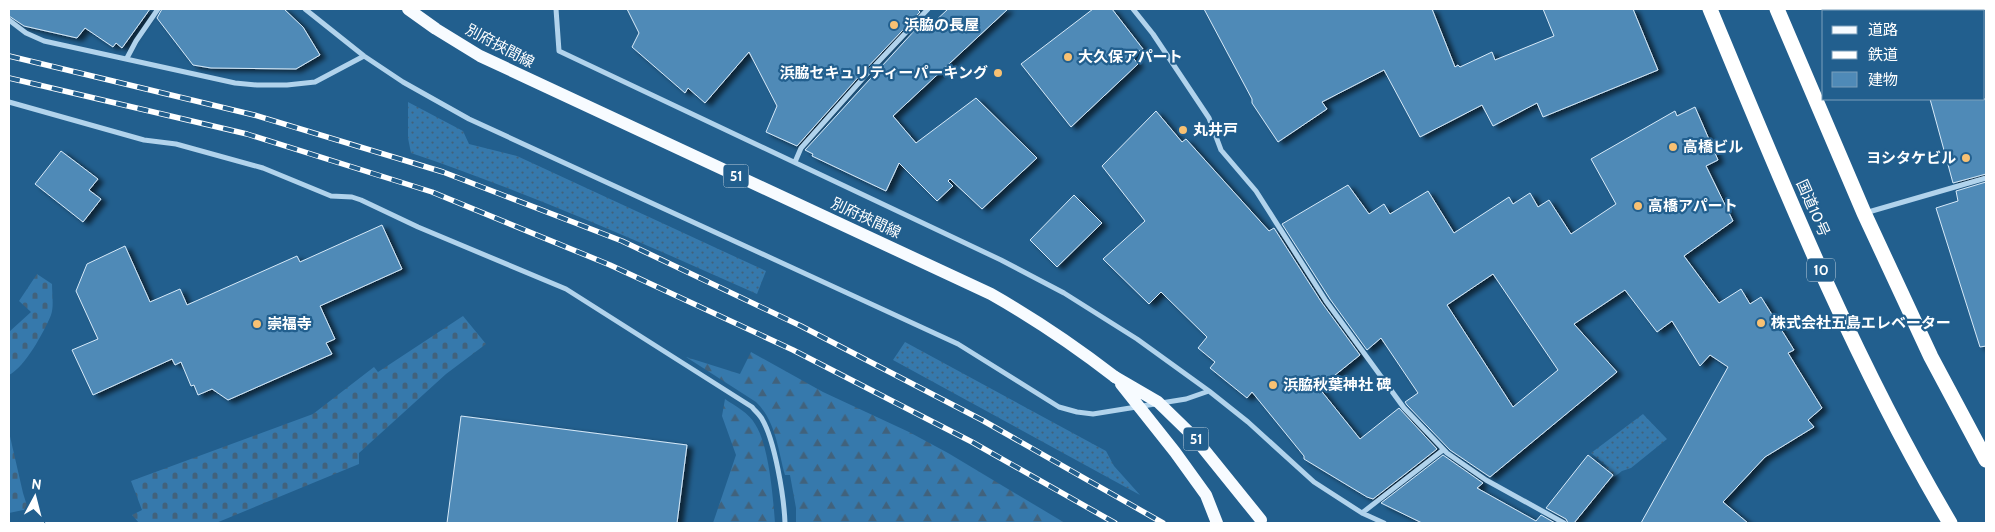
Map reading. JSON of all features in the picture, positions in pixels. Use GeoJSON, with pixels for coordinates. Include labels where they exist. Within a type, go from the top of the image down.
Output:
{"type":"FeatureCollection","features":[{"type":"Feature","properties":{"kind":"highway","name":"国道10号"},"geometry":{"type":"LineString","coordinates":[[1710,9],[1791,204],[1857,349],[1929,488],[1950,523]]}},
{"type":"Feature","properties":{"kind":"highway"},"geometry":{"type":"LineString","coordinates":[[1777,9],[1864,213],[1931,357],[1986,460]]}},
{"type":"Feature","properties":{"kind":"main road","name":"別府挾間線"},"geometry":{"type":"LineString","coordinates":[[408,9],[480,56],[991,294],[1035,319],[1078,347],[1115,376],[1164,407],[1194,437],[1263,522]]}},
{"type":"Feature","properties":{"kind":"main road"},"geometry":{"type":"LineString","coordinates":[[1115,376],[1170,445],[1201,488],[1217,523]]}},
{"type":"Feature","properties":{"kind":"street"},"geometry":{"type":"LineString","coordinates":[[127,58],[158,9]]}},
{"type":"Feature","properties":{"kind":"street"},"geometry":{"type":"LineString","coordinates":[[306,9],[364,56],[403,82],[469,119],[958,344],[1059,407],[1093,414],[1186,400],[1209,390]]}},
{"type":"Feature","properties":{"kind":"street"},"geometry":{"type":"LineString","coordinates":[[556,9],[559,51],[1001,260],[1064,293],[1137,338],[1209,390],[1268,439],[1314,482],[1362,514],[1384,523]]}},
{"type":"Feature","properties":{"kind":"street"},"geometry":{"type":"LineString","coordinates":[[795,162],[801,148],[928,9]]}},
{"type":"Feature","properties":{"kind":"street"},"geometry":{"type":"LineString","coordinates":[[1133,9],[1153,34],[1209,118],[1221,150],[1256,191],[1326,301],[1404,408],[1443,450],[1486,480],[1564,523]]}},
{"type":"Feature","properties":{"kind":"street"},"geometry":{"type":"LineString","coordinates":[[9,20],[26,33],[44,41],[235,83],[287,85],[316,82],[364,56]]}},
{"type":"Feature","properties":{"kind":"street"},"geometry":{"type":"LineString","coordinates":[[9,102],[144,140],[184,146],[263,168],[332,196],[352,197],[362,200],[427,231],[566,289],[752,407],[762,418],[768,435],[780,481],[785,523]]}},
{"type":"Feature","properties":{"kind":"street"},"geometry":{"type":"LineString","coordinates":[[1864,213],[1986,178]]}},
{"type":"Feature","properties":{"kind":"street"},"geometry":{"type":"LineString","coordinates":[[1362,514],[1443,450]]}},
{"type":"Feature","properties":{"kind":"green space"},"geometry":{"type":"Polygon","coordinates":[[[408,102],[463,131],[469,144],[517,156],[766,271],[757,294],[542,202],[411,153],[408,138],[408,102]]]}},
{"type":"Feature","properties":{"kind":"green space"},"geometry":{"type":"Polygon","coordinates":[[[37,274],[52,284],[52,312],[44,330],[27,357],[9,375],[9,332],[31,312],[19,301],[37,274]]]}},
{"type":"Feature","properties":{"kind":"green space"},"geometry":{"type":"Polygon","coordinates":[[[463,316],[486,344],[446,374],[359,453],[359,464],[216,523],[139,523],[132,515],[142,510],[131,481],[313,414],[374,367],[378,372],[463,316]]]}},
{"type":"Feature","properties":{"kind":"green space"},"geometry":{"type":"Polygon","coordinates":[[[905,342],[1106,451],[1114,466],[1140,495],[893,360],[905,342]]]}},
{"type":"Feature","properties":{"kind":"green space"},"geometry":{"type":"Polygon","coordinates":[[[751,352],[823,392],[909,432],[948,453],[1065,523],[796,523],[796,508],[790,475],[785,475],[772,427],[763,410],[756,402],[686,357],[740,374],[751,352]]]}},
{"type":"Feature","properties":{"kind":"green space"},"geometry":{"type":"Polygon","coordinates":[[[725,399],[749,416],[760,433],[770,472],[775,523],[713,523],[736,455],[722,416],[725,399]]]}},
{"type":"Feature","properties":{"kind":"green space"},"geometry":{"type":"Polygon","coordinates":[[[1643,414],[1667,439],[1631,468],[1622,471],[1609,481],[1601,475],[1607,466],[1591,453],[1643,414]]]}},
{"type":"Feature","properties":{"kind":"green space"},"geometry":{"type":"Polygon","coordinates":[[[9,432],[28,509],[9,513],[9,432]]]}},
{"type":"Feature","properties":{"kind":"building"},"geometry":{"type":"Polygon","coordinates":[[[9,9],[150,9],[122,48],[116,43],[113,47],[85,28],[77,38],[24,26],[9,16],[9,9]]]}},
{"type":"Feature","properties":{"kind":"building"},"geometry":{"type":"Polygon","coordinates":[[[162,9],[284,9],[303,27],[320,55],[296,69],[211,68],[193,65],[157,18],[162,9]]]}},
{"type":"Feature","properties":{"kind":"building"},"geometry":{"type":"Polygon","coordinates":[[[627,9],[917,9],[920,12],[797,146],[766,132],[777,106],[749,52],[705,103],[688,88],[685,93],[632,47],[639,33],[627,9]]]}},
{"type":"Feature","properties":{"kind":"building"},"geometry":{"type":"Polygon","coordinates":[[[948,9],[1008,9],[893,116],[916,143],[976,98],[1037,158],[982,209],[950,179],[948,181],[953,186],[937,201],[899,163],[886,191],[812,156],[813,154],[805,150],[926,18],[932,24],[948,9]]]}},
{"type":"Feature","properties":{"kind":"building"},"geometry":{"type":"Polygon","coordinates":[[[1093,9],[1112,9],[1143,49],[1131,55],[1138,64],[1071,127],[1021,64],[1093,9]]]}},
{"type":"Feature","properties":{"kind":"building"},"geometry":{"type":"Polygon","coordinates":[[[1204,9],[1432,9],[1455,67],[1458,65],[1460,67],[1492,52],[1495,60],[1554,36],[1543,9],[1633,9],[1658,70],[1543,117],[1537,103],[1493,126],[1482,105],[1420,137],[1384,70],[1322,102],[1327,109],[1278,142],[1252,103],[1252,99],[1204,9]]]}},
{"type":"Feature","properties":{"kind":"building"},"geometry":{"type":"Polygon","coordinates":[[[1986,99],[1986,174],[1953,183],[1930,100],[1986,99]]]}},
{"type":"Feature","properties":{"kind":"building"},"geometry":{"type":"Polygon","coordinates":[[[1695,107],[1718,160],[1706,166],[1733,221],[1684,256],[1719,303],[1741,289],[1750,304],[1761,297],[1794,350],[1788,353],[1822,408],[1808,420],[1814,427],[1765,457],[1723,502],[1748,523],[1641,523],[1728,367],[1710,355],[1700,366],[1672,321],[1657,332],[1625,290],[1574,324],[1617,372],[1490,477],[1450,450],[1407,405],[1405,402],[1418,393],[1381,338],[1367,350],[1330,299],[1282,224],[1348,185],[1369,214],[1384,204],[1390,214],[1428,191],[1454,233],[1509,197],[1513,204],[1530,193],[1538,207],[1549,200],[1571,234],[1616,204],[1591,159],[1675,111],[1677,116],[1695,107]],[[1493,274],[1447,305],[1513,407],[1558,370],[1493,274]]]}},
{"type":"Feature","properties":{"kind":"building"},"geometry":{"type":"Polygon","coordinates":[[[1156,111],[1182,142],[1186,139],[1269,231],[1274,228],[1322,303],[1360,355],[1319,388],[1360,439],[1399,408],[1437,449],[1373,499],[1304,459],[1304,456],[1252,392],[1247,398],[1210,368],[1215,362],[1198,348],[1207,337],[1161,292],[1149,304],[1103,259],[1145,221],[1102,166],[1156,111]]]}},
{"type":"Feature","properties":{"kind":"building"},"geometry":{"type":"Polygon","coordinates":[[[61,151],[98,179],[89,190],[101,199],[83,222],[35,184],[61,151]]]}},
{"type":"Feature","properties":{"kind":"building"},"geometry":{"type":"Polygon","coordinates":[[[1986,182],[1986,346],[1980,347],[1936,208],[1958,201],[1956,191],[1986,182]]]}},
{"type":"Feature","properties":{"kind":"building"},"geometry":{"type":"Polygon","coordinates":[[[1074,195],[1102,223],[1057,267],[1030,240],[1074,195]]]}},
{"type":"Feature","properties":{"kind":"building"},"geometry":{"type":"Polygon","coordinates":[[[382,225],[402,269],[320,306],[335,339],[326,343],[332,354],[228,400],[212,389],[198,395],[194,385],[191,386],[181,362],[175,365],[172,359],[93,395],[72,350],[98,339],[76,291],[87,264],[125,246],[150,302],[180,289],[187,305],[297,256],[300,262],[382,225]]]}},
{"type":"Feature","properties":{"kind":"building"},"geometry":{"type":"Polygon","coordinates":[[[461,416],[687,445],[677,523],[447,523],[461,416]]]}},
{"type":"Feature","properties":{"kind":"building"},"geometry":{"type":"Polygon","coordinates":[[[1443,455],[1483,483],[1477,488],[1536,521],[1541,515],[1555,523],[1422,523],[1381,503],[1443,455]]]}},
{"type":"Feature","properties":{"kind":"building"},"geometry":{"type":"Polygon","coordinates":[[[1588,455],[1613,475],[1574,523],[1568,523],[1566,519],[1546,508],[1588,455]]]}},
{"type":"Feature","properties":{"kind":"railway"},"geometry":{"type":"LineString","coordinates":[[9,56],[254,115],[443,172],[622,241],[801,326],[982,420],[1163,523]]}},
{"type":"Feature","properties":{"kind":"railway"},"geometry":{"type":"LineString","coordinates":[[9,78],[247,134],[432,192],[610,265],[793,350],[972,442],[1115,523]]}},
{"type":"Feature","properties":{"kind":"place","name":"浜脇の長屋"},"geometry":{"type":"Point","coordinates":[894,25]}},
{"type":"Feature","properties":{"kind":"place","name":"大久保アパート"},"geometry":{"type":"Point","coordinates":[1068,57]}},
{"type":"Feature","properties":{"kind":"place","name":"浜脇セキュリティーパーキング"},"geometry":{"type":"Point","coordinates":[998,73]}},
{"type":"Feature","properties":{"kind":"place","name":"丸井戸"},"geometry":{"type":"Point","coordinates":[1183,130]}},
{"type":"Feature","properties":{"kind":"place","name":"高橋ビル"},"geometry":{"type":"Point","coordinates":[1673,147]}},
{"type":"Feature","properties":{"kind":"place","name":"ヨシタケビル"},"geometry":{"type":"Point","coordinates":[1966,158]}},
{"type":"Feature","properties":{"kind":"place","name":"高橋アパート"},"geometry":{"type":"Point","coordinates":[1638,206]}},
{"type":"Feature","properties":{"kind":"place","name":"株式会社五島エレベーター"},"geometry":{"type":"Point","coordinates":[1761,323]}},
{"type":"Feature","properties":{"kind":"place","name":"崇福寺"},"geometry":{"type":"Point","coordinates":[257,324]}},
{"type":"Feature","properties":{"kind":"place","name":"浜脇秋葉神社 碑"},"geometry":{"type":"Point","coordinates":[1273,385]}}]}
